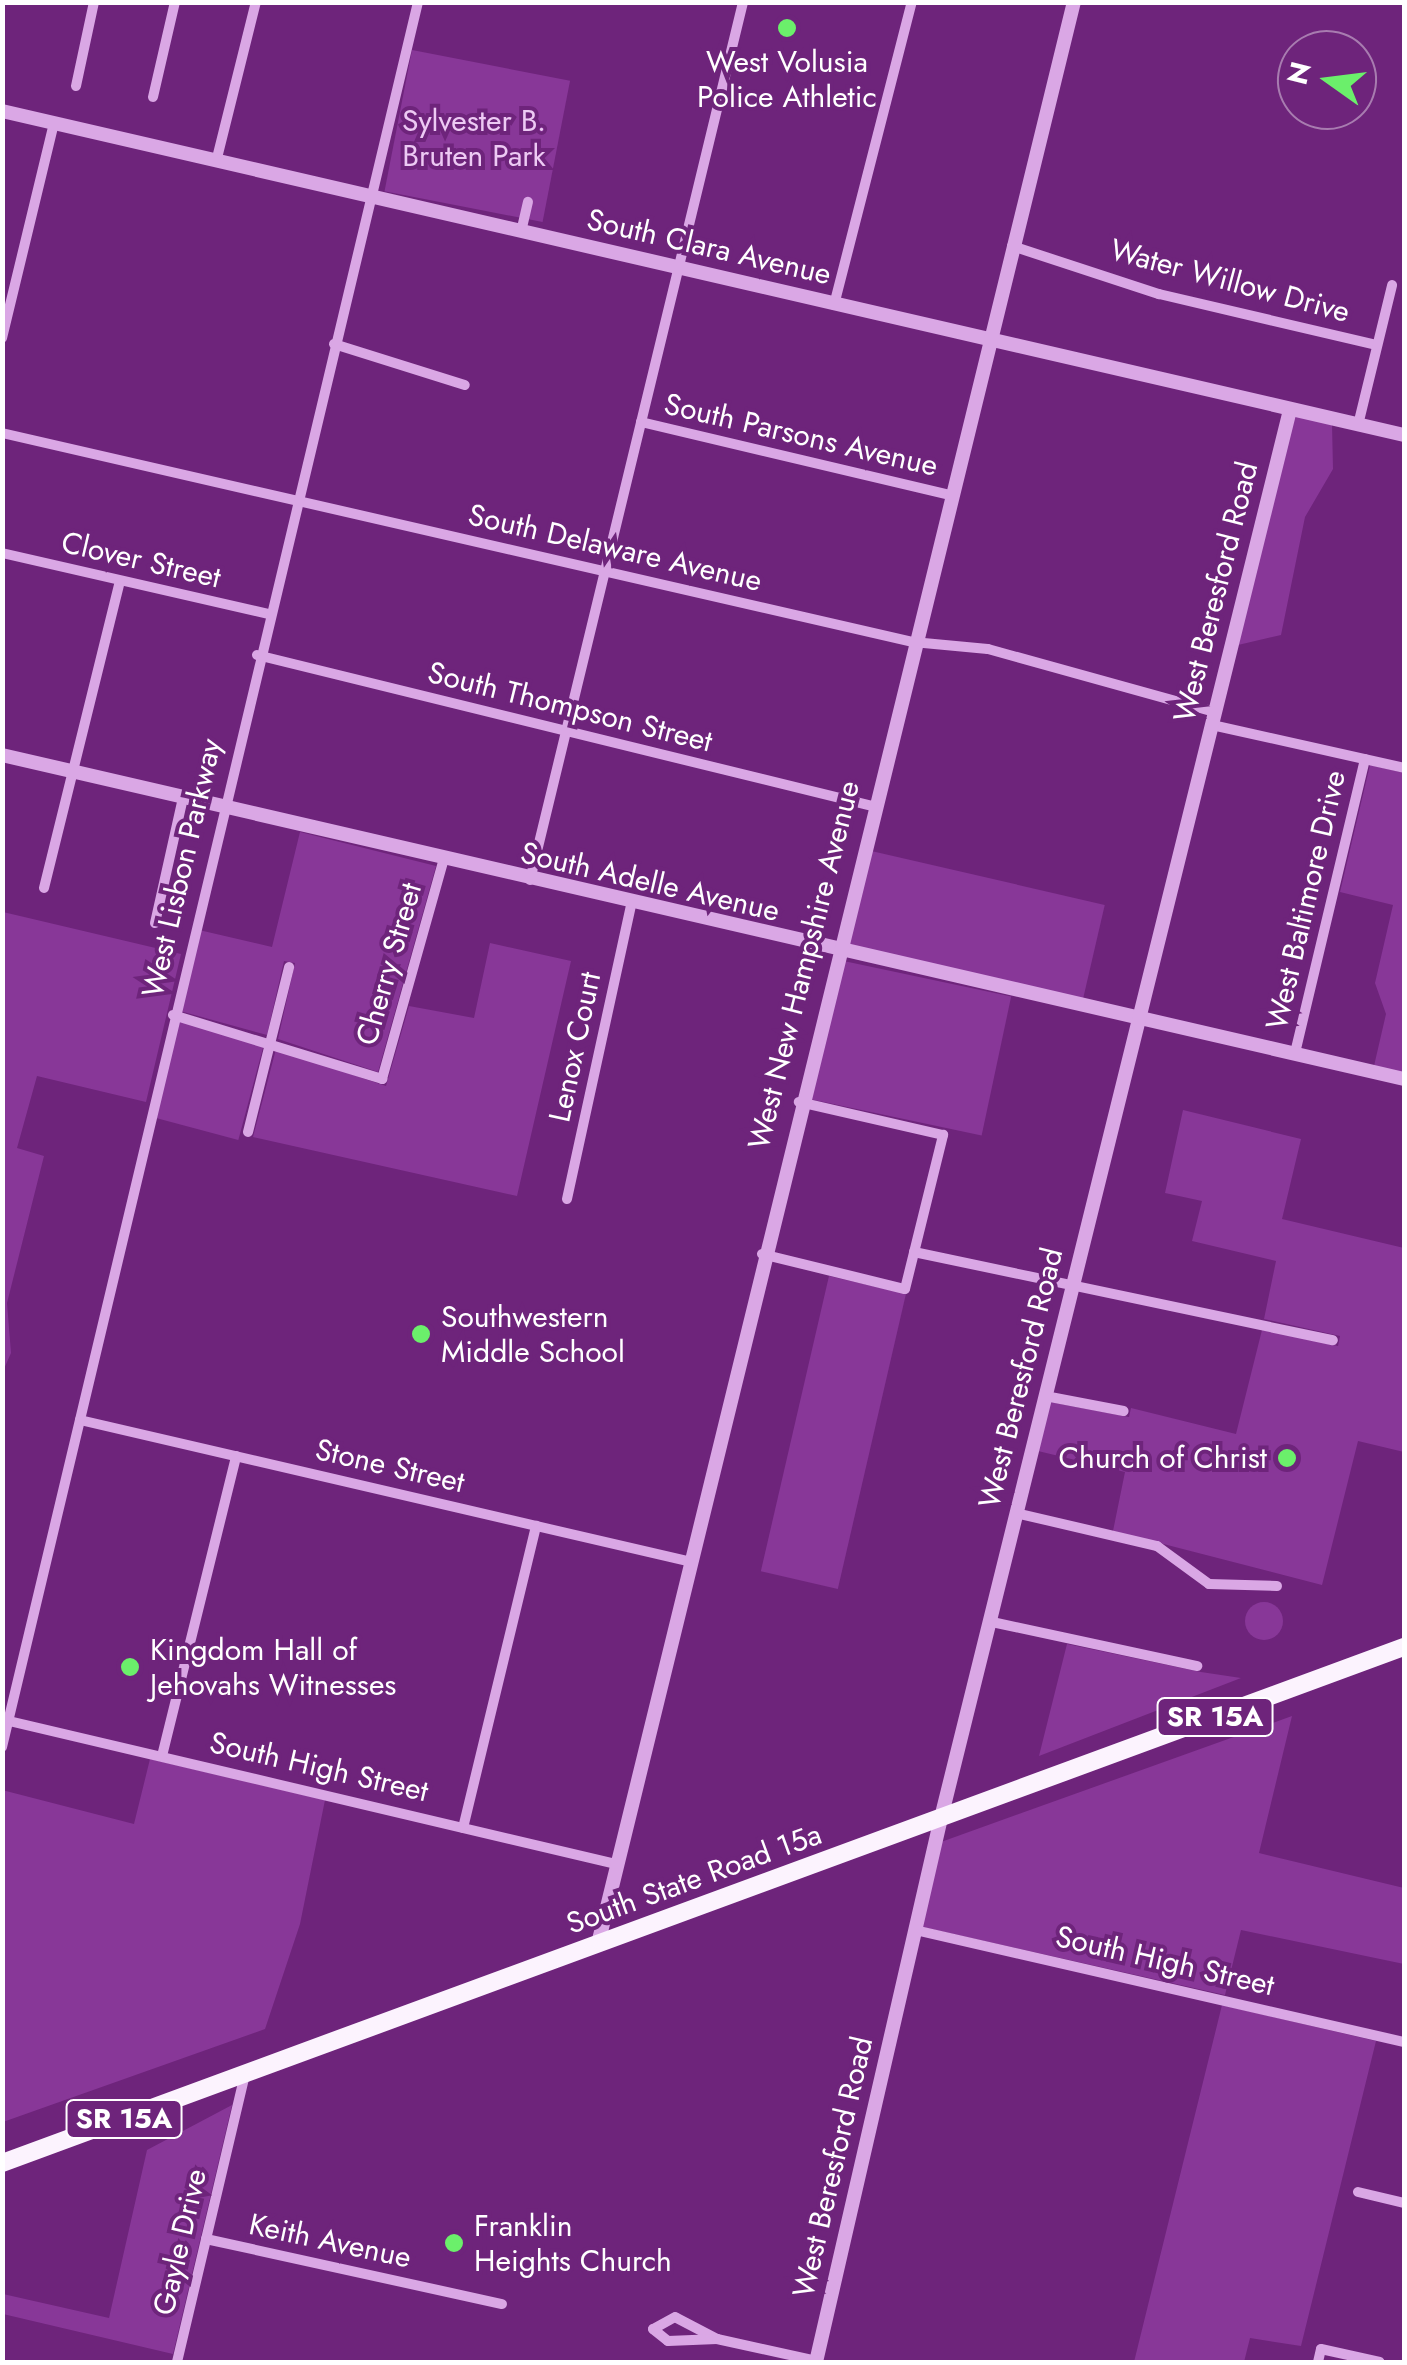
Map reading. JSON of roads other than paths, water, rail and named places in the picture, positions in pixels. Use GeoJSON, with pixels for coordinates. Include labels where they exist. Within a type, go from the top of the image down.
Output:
{"type":"FeatureCollection","features":[{"type":"Feature","properties":{"kind":"highway","name":"South State Road 15a"},"geometry":{"type":"LineString","coordinates":[[2,2163],[1404,1647]]}},
{"type":"Feature","properties":{"kind":"street"},"geometry":{"type":"LineString","coordinates":[[76,86],[94,2]]}},
{"type":"Feature","properties":{"kind":"street"},"geometry":{"type":"LineString","coordinates":[[153,97],[175,2]]}},
{"type":"Feature","properties":{"kind":"street"},"geometry":{"type":"LineString","coordinates":[[217,158],[256,2]]}},
{"type":"Feature","properties":{"kind":"street","name":"West Lisbon Parkway"},"geometry":{"type":"LineString","coordinates":[[2,1747],[257,656],[418,2]]}},
{"type":"Feature","properties":{"kind":"street"},"geometry":{"type":"LineString","coordinates":[[530,883],[743,2]]}},
{"type":"Feature","properties":{"kind":"street"},"geometry":{"type":"LineString","coordinates":[[834,304],[912,2]]}},
{"type":"Feature","properties":{"kind":"street","name":"West New Hampshire Avenue"},"geometry":{"type":"LineString","coordinates":[[598,1944],[834,953],[1074,2]]}},
{"type":"Feature","properties":{"kind":"street","name":"South Clara Avenue"},"geometry":{"type":"LineString","coordinates":[[2,111],[1404,435]]}},
{"type":"Feature","properties":{"kind":"street"},"geometry":{"type":"LineString","coordinates":[[2,338],[54,123]]}},
{"type":"Feature","properties":{"kind":"street"},"geometry":{"type":"LineString","coordinates":[[521,232],[528,202]]}},
{"type":"Feature","properties":{"kind":"street","name":"Water Willow Drive"},"geometry":{"type":"LineString","coordinates":[[1012,246],[1159,294],[1378,346]]}},
{"type":"Feature","properties":{"kind":"street"},"geometry":{"type":"LineString","coordinates":[[2,271],[17,274]]}},
{"type":"Feature","properties":{"kind":"street","name":"Water Willow Drive"},"geometry":{"type":"LineString","coordinates":[[1358,425],[1392,285]]}},
{"type":"Feature","properties":{"kind":"street"},"geometry":{"type":"LineString","coordinates":[[334,344],[466,385]]}},
{"type":"Feature","properties":{"kind":"street","name":"West Beresford Road"},"geometry":{"type":"LineString","coordinates":[[816,2362],[940,1818],[992,1622],[1072,1283],[1290,410]]}},
{"type":"Feature","properties":{"kind":"street","name":"South Parsons Avenue"},"geometry":{"type":"LineString","coordinates":[[641,422],[950,495]]}},
{"type":"Feature","properties":{"kind":"street","name":"South Delaware Avenue"},"geometry":{"type":"LineString","coordinates":[[2,433],[913,642],[988,649],[1214,718],[1404,768]]}},
{"type":"Feature","properties":{"kind":"street","name":"Clover Street"},"geometry":{"type":"LineString","coordinates":[[2,553],[268,614]]}},
{"type":"Feature","properties":{"kind":"street"},"geometry":{"type":"LineString","coordinates":[[44,888],[120,582]]}},
{"type":"Feature","properties":{"kind":"street","name":"South Thompson Street"},"geometry":{"type":"LineString","coordinates":[[257,656],[872,806]]}},
{"type":"Feature","properties":{"kind":"street","name":"South Adelle Avenue"},"geometry":{"type":"LineString","coordinates":[[2,755],[530,883],[1404,1079]]}},
{"type":"Feature","properties":{"kind":"street","name":"West Baltimore Drive"},"geometry":{"type":"LineString","coordinates":[[1295,1054],[1365,759]]}},
{"type":"Feature","properties":{"kind":"street"},"geometry":{"type":"LineString","coordinates":[[155,923],[182,798]]}},
{"type":"Feature","properties":{"kind":"street","name":"Cherry Street"},"geometry":{"type":"LineString","coordinates":[[272,1042],[382,1079],[443,862]]}},
{"type":"Feature","properties":{"kind":"street","name":"Lenox Court"},"geometry":{"type":"LineString","coordinates":[[568,1199],[631,906]]}},
{"type":"Feature","properties":{"kind":"street"},"geometry":{"type":"LineString","coordinates":[[248,1132],[289,967]]}},
{"type":"Feature","properties":{"kind":"street"},"geometry":{"type":"LineString","coordinates":[[173,1015],[272,1042]]}},
{"type":"Feature","properties":{"kind":"street"},"geometry":{"type":"LineString","coordinates":[[761,1254],[905,1288],[943,1135],[798,1101]]}},
{"type":"Feature","properties":{"kind":"street"},"geometry":{"type":"LineString","coordinates":[[914,1252],[1334,1340]]}},
{"type":"Feature","properties":{"kind":"street"},"geometry":{"type":"LineString","coordinates":[[1045,1396],[1124,1411]]}},
{"type":"Feature","properties":{"kind":"street","name":"Stone Street"},"geometry":{"type":"LineString","coordinates":[[80,1420],[688,1561]]}},
{"type":"Feature","properties":{"kind":"street"},"geometry":{"type":"LineString","coordinates":[[162,1756],[236,1456]]}},
{"type":"Feature","properties":{"kind":"street"},"geometry":{"type":"LineString","coordinates":[[1016,1513],[1157,1546],[1210,1584],[1277,1586]]}},
{"type":"Feature","properties":{"kind":"street"},"geometry":{"type":"LineString","coordinates":[[462,1828],[536,1526]]}},
{"type":"Feature","properties":{"kind":"street"},"geometry":{"type":"LineString","coordinates":[[992,1622],[1196,1666]]}},
{"type":"Feature","properties":{"kind":"street","name":"South High Street"},"geometry":{"type":"LineString","coordinates":[[9,1722],[616,1864]]}},
{"type":"Feature","properties":{"kind":"street","name":"South High Street"},"geometry":{"type":"LineString","coordinates":[[915,1930],[1404,2042]]}},
{"type":"Feature","properties":{"kind":"street","name":"Gayle Drive"},"geometry":{"type":"LineString","coordinates":[[177,2362],[246,2074]]}},
{"type":"Feature","properties":{"kind":"street"},"geometry":{"type":"LineString","coordinates":[[1358,2192],[1404,2203]]}},
{"type":"Feature","properties":{"kind":"street","name":"Keith Avenue"},"geometry":{"type":"LineString","coordinates":[[206,2239],[502,2304]]}},
{"type":"Feature","properties":{"kind":"street"},"geometry":{"type":"LineString","coordinates":[[717,2339],[668,2341],[653,2329],[675,2317],[717,2339],[816,2362]]}},
{"type":"Feature","properties":{"kind":"street"},"geometry":{"type":"LineString","coordinates":[[1318,2362],[1321,2349],[1380,2362]]}},
{"type":"Feature","properties":{"kind":"place","name":"West Volusia Police Athletic"},"geometry":{"type":"Point","coordinates":[787,28]}},
{"type":"Feature","properties":{"kind":"place","name":"Southwestern Middle School"},"geometry":{"type":"Point","coordinates":[421,1334]}},
{"type":"Feature","properties":{"kind":"place","name":"Church of Christ"},"geometry":{"type":"Point","coordinates":[1287,1458]}},
{"type":"Feature","properties":{"kind":"place","name":"Kingdom Hall of Jehovahs Witnesses"},"geometry":{"type":"Point","coordinates":[130,1667]}},
{"type":"Feature","properties":{"kind":"place","name":"Franklin Heights Church"},"geometry":{"type":"Point","coordinates":[454,2243]}},
{"type":"Feature","properties":{"kind":"park label","name":"Sylvester B. Bruten Park"},"geometry":{"type":"Point","coordinates":[474,138]}}]}
